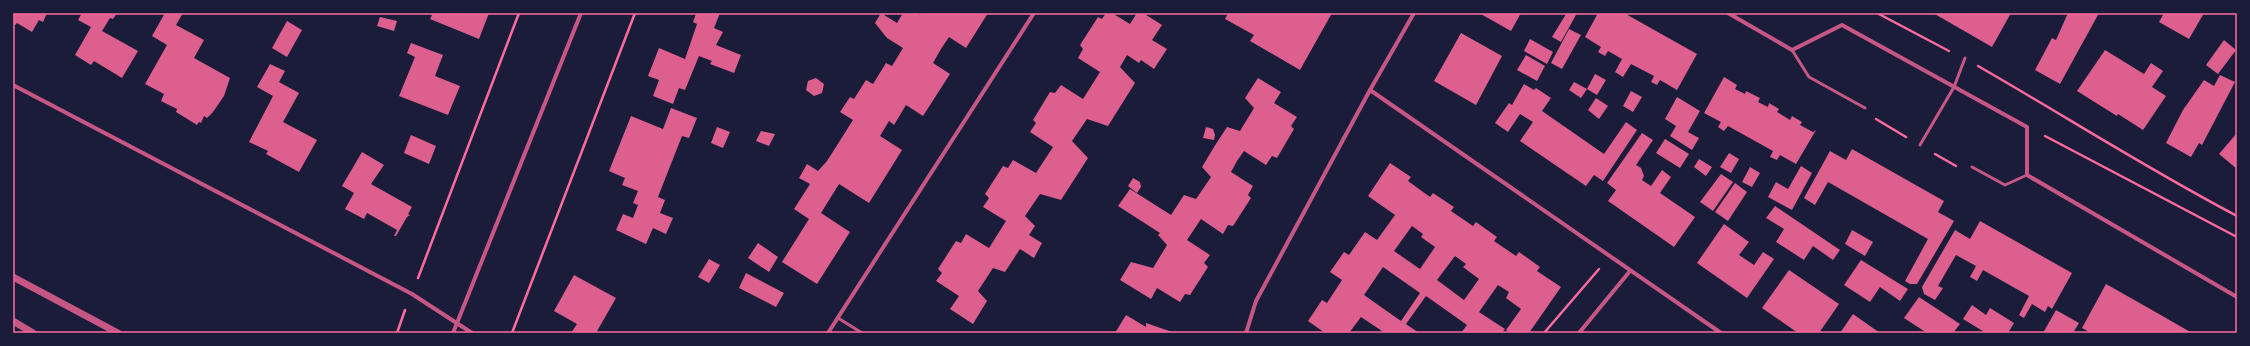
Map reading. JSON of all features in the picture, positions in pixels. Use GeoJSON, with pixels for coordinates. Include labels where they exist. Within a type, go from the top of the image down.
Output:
{"type":"FeatureCollection","features":[{"type":"Feature","properties":{"kind":"street"},"geometry":{"type":"LineString","coordinates":[[453,333],[581,13]]}},
{"type":"Feature","properties":{"kind":"street"},"geometry":{"type":"LineString","coordinates":[[828,333],[1034,13]]}},
{"type":"Feature","properties":{"kind":"street"},"geometry":{"type":"LineString","coordinates":[[1246,333],[1256,301],[1370,90],[1414,13]]}},
{"type":"Feature","properties":{"kind":"street"},"geometry":{"type":"LineString","coordinates":[[1728,13],[1792,50],[1842,25],[2027,127],[2027,176],[2237,297]]}},
{"type":"Feature","properties":{"kind":"street"},"geometry":{"type":"LineString","coordinates":[[13,85],[412,294],[472,333]]}},
{"type":"Feature","properties":{"kind":"street"},"geometry":{"type":"LineString","coordinates":[[1370,90],[1609,257],[1721,333]]}},
{"type":"Feature","properties":{"kind":"street"},"geometry":{"type":"LineString","coordinates":[[1579,333],[1630,271]]}},
{"type":"Feature","properties":{"kind":"street"},"geometry":{"type":"LineString","coordinates":[[13,277],[118,333]]}},
{"type":"Feature","properties":{"kind":"street"},"geometry":{"type":"LineString","coordinates":[[13,321],[33,333]]}},
{"type":"Feature","properties":{"kind":"lane"},"geometry":{"type":"LineString","coordinates":[[1792,50],[1809,77],[1865,108]]}},
{"type":"Feature","properties":{"kind":"lane"},"geometry":{"type":"LineString","coordinates":[[1920,145],[1954,87],[1965,58]]}},
{"type":"Feature","properties":{"kind":"lane"},"geometry":{"type":"LineString","coordinates":[[1972,167],[2005,185],[2027,176]]}},
{"type":"Feature","properties":{"kind":"lane"},"geometry":{"type":"LineString","coordinates":[[838,318],[862,333]]}},
{"type":"Feature","properties":{"kind":"path"},"geometry":{"type":"LineString","coordinates":[[397,333],[519,13]]}},
{"type":"Feature","properties":{"kind":"path"},"geometry":{"type":"LineString","coordinates":[[512,333],[635,13]]}},
{"type":"Feature","properties":{"kind":"path"},"geometry":{"type":"LineString","coordinates":[[1877,13],[1965,58],[2062,114],[2178,185],[2237,216]]}},
{"type":"Feature","properties":{"kind":"path"},"geometry":{"type":"LineString","coordinates":[[2027,127],[2237,237]]}},
{"type":"Feature","properties":{"kind":"path"},"geometry":{"type":"LineString","coordinates":[[1544,333],[1609,257]]}},
{"type":"Feature","properties":{"kind":"building"},"geometry":{"type":"Polygon","coordinates":[[[13,13],[47,13],[43,22],[39,20],[32,32],[17,23],[15,25],[13,24],[13,13]]]}},
{"type":"Feature","properties":{"kind":"building"},"geometry":{"type":"Polygon","coordinates":[[[82,13],[117,13],[113,19],[110,18],[102,31],[138,51],[122,78],[94,61],[91,65],[75,55],[91,27],[78,20],[82,13]]]}},
{"type":"Feature","properties":{"kind":"building"},"geometry":{"type":"Polygon","coordinates":[[[165,13],[183,13],[176,25],[204,40],[194,58],[230,78],[224,96],[213,112],[207,118],[204,116],[201,123],[199,122],[197,125],[176,112],[177,109],[161,101],[164,94],[145,84],[167,45],[152,36],[165,13]]]}},
{"type":"Feature","properties":{"kind":"building"},"geometry":{"type":"Polygon","coordinates":[[[433,13],[489,13],[479,39],[430,19],[433,13]]]}},
{"type":"Feature","properties":{"kind":"building"},"geometry":{"type":"Polygon","coordinates":[[[693,13],[720,13],[714,28],[723,32],[716,45],[741,55],[734,73],[710,64],[712,61],[699,56],[685,90],[679,88],[673,104],[653,96],[659,80],[648,76],[659,48],[685,59],[697,24],[693,22],[696,14],[693,13]]]}},
{"type":"Feature","properties":{"kind":"building"},"geometry":{"type":"Polygon","coordinates":[[[881,13],[897,23],[903,13],[916,13],[920,15],[922,13],[988,13],[966,48],[949,37],[941,49],[933,63],[950,74],[923,116],[906,105],[894,125],[889,121],[880,136],[902,150],[869,203],[839,184],[821,213],[850,232],[817,284],[782,262],[809,219],[794,209],[810,184],[799,178],[807,164],[818,171],[827,161],[853,120],[840,112],[850,97],[854,99],[866,80],[873,84],[886,63],[892,66],[903,48],[887,38],[875,23],[881,13]]]}},
{"type":"Feature","properties":{"kind":"building"},"geometry":{"type":"Polygon","coordinates":[[[1106,13],[1112,13],[1130,24],[1137,13],[1143,13],[1162,25],[1152,40],[1167,49],[1154,69],[1141,60],[1139,63],[1127,55],[1120,67],[1135,83],[1108,126],[1087,119],[1072,141],[1088,158],[1061,200],[1040,194],[1025,216],[1035,226],[1029,235],[1042,243],[1034,258],[1020,249],[1005,272],[993,268],[978,291],[987,301],[973,324],[950,309],[959,296],[936,281],[942,273],[938,269],[956,241],[961,243],[966,234],[989,248],[1006,221],[983,207],[989,198],[985,194],[1003,166],[1008,168],[1013,160],[1036,173],[1053,147],[1030,132],[1036,123],[1033,120],[1050,92],[1055,93],[1061,85],[1083,99],[1100,72],[1078,58],[1083,49],[1080,45],[1098,17],[1102,19],[1106,13]]]}},
{"type":"Feature","properties":{"kind":"building"},"geometry":{"type":"Polygon","coordinates":[[[1228,13],[1332,13],[1300,70],[1250,41],[1254,35],[1225,19],[1228,13]]]}},
{"type":"Feature","properties":{"kind":"building"},"geometry":{"type":"Polygon","coordinates":[[[1479,13],[1521,13],[1511,31],[1479,13]]]}},
{"type":"Feature","properties":{"kind":"building"},"geometry":{"type":"Polygon","coordinates":[[[1563,13],[1577,13],[1561,42],[1552,37],[1566,14],[1563,13]]]}},
{"type":"Feature","properties":{"kind":"building"},"geometry":{"type":"Polygon","coordinates":[[[1598,13],[1624,13],[1697,54],[1677,90],[1660,80],[1657,85],[1651,82],[1654,76],[1631,64],[1623,77],[1615,72],[1622,59],[1608,51],[1605,56],[1598,52],[1601,47],[1585,37],[1598,13]]]}},
{"type":"Feature","properties":{"kind":"building"},"geometry":{"type":"Polygon","coordinates":[[[1933,13],[2011,13],[1992,47],[1933,13]]]}},
{"type":"Feature","properties":{"kind":"building"},"geometry":{"type":"Polygon","coordinates":[[[2068,13],[2099,13],[2060,84],[2035,70],[2052,38],[2056,40],[2068,13]]]}},
{"type":"Feature","properties":{"kind":"building"},"geometry":{"type":"Polygon","coordinates":[[[2164,13],[2204,13],[2189,39],[2159,22],[2164,13]]]}},
{"type":"Feature","properties":{"kind":"building"},"geometry":{"type":"Polygon","coordinates":[[[380,17],[397,21],[394,31],[377,26],[380,17]]]}},
{"type":"Feature","properties":{"kind":"building"},"geometry":{"type":"Polygon","coordinates":[[[287,21],[302,30],[287,57],[272,48],[287,21]]]}},
{"type":"Feature","properties":{"kind":"building"},"geometry":{"type":"Polygon","coordinates":[[[1569,29],[1581,35],[1562,69],[1551,63],[1569,29]]]}},
{"type":"Feature","properties":{"kind":"building"},"geometry":{"type":"Polygon","coordinates":[[[1461,33],[1502,56],[1476,105],[1434,81],[1461,33]]]}},
{"type":"Feature","properties":{"kind":"building"},"geometry":{"type":"Polygon","coordinates":[[[1530,39],[1553,52],[1547,64],[1524,51],[1530,39]]]}},
{"type":"Feature","properties":{"kind":"building"},"geometry":{"type":"Polygon","coordinates":[[[2224,40],[2236,50],[2218,74],[2206,65],[2224,40]]]}},
{"type":"Feature","properties":{"kind":"building"},"geometry":{"type":"Polygon","coordinates":[[[411,43],[443,55],[435,76],[460,86],[448,115],[399,96],[415,57],[407,53],[411,43]]]}},
{"type":"Feature","properties":{"kind":"building"},"geometry":{"type":"Polygon","coordinates":[[[2105,50],[2144,74],[2151,63],[2163,71],[2152,87],[2166,96],[2143,130],[2077,91],[2105,50]]]}},
{"type":"Feature","properties":{"kind":"building"},"geometry":{"type":"Polygon","coordinates":[[[1526,55],[1545,66],[1537,81],[1517,70],[1526,55]]]}},
{"type":"Feature","properties":{"kind":"building"},"geometry":{"type":"Polygon","coordinates":[[[270,64],[285,71],[279,82],[299,93],[283,122],[317,140],[299,172],[266,154],[268,151],[249,142],[273,96],[257,87],[270,64]]]}},
{"type":"Feature","properties":{"kind":"building"},"geometry":{"type":"Polygon","coordinates":[[[1595,74],[1606,80],[1597,95],[1587,89],[1595,74]]]}},
{"type":"Feature","properties":{"kind":"building"},"geometry":{"type":"Polygon","coordinates":[[[2220,75],[2235,82],[2202,145],[2199,143],[2191,157],[2166,143],[2183,110],[2204,80],[2214,86],[2220,75]]]}},
{"type":"Feature","properties":{"kind":"building"},"geometry":{"type":"Polygon","coordinates":[[[1724,77],[1737,85],[1735,89],[1745,94],[1746,91],[1760,98],[1758,102],[1768,107],[1769,103],[1779,109],[1777,112],[1790,120],[1792,116],[1802,122],[1800,125],[1813,132],[1816,130],[1796,164],[1780,155],[1777,160],[1770,157],[1773,151],[1728,126],[1724,131],[1718,127],[1721,122],[1704,113],[1724,77]]]}},
{"type":"Feature","properties":{"kind":"building"},"geometry":{"type":"Polygon","coordinates":[[[816,78],[824,84],[822,93],[814,96],[806,90],[808,81],[816,78]]]}},
{"type":"Feature","properties":{"kind":"building"},"geometry":{"type":"Polygon","coordinates":[[[1258,78],[1281,92],[1274,103],[1297,117],[1291,126],[1294,129],[1277,158],[1272,156],[1266,165],[1244,151],[1237,161],[1231,172],[1253,186],[1248,195],[1251,198],[1233,226],[1228,225],[1223,234],[1201,219],[1187,240],[1210,255],[1204,263],[1208,267],[1190,295],[1185,294],[1180,302],[1157,288],[1151,299],[1120,280],[1131,262],[1153,268],[1167,245],[1158,235],[1160,233],[1118,206],[1130,189],[1171,215],[1184,195],[1196,199],[1211,177],[1202,167],[1214,147],[1227,127],[1240,131],[1254,108],[1245,98],[1258,78]]]}},
{"type":"Feature","properties":{"kind":"building"},"geometry":{"type":"Polygon","coordinates":[[[1574,82],[1587,89],[1581,98],[1569,90],[1574,82]]]}},
{"type":"Feature","properties":{"kind":"building"},"geometry":{"type":"Polygon","coordinates":[[[1524,84],[1534,90],[1536,88],[1551,98],[1542,111],[1604,154],[1626,122],[1637,130],[1603,181],[1594,175],[1586,186],[1520,141],[1533,122],[1520,114],[1508,132],[1495,123],[1509,103],[1512,105],[1524,84]]]}},
{"type":"Feature","properties":{"kind":"building"},"geometry":{"type":"Polygon","coordinates":[[[1631,91],[1642,97],[1633,112],[1623,106],[1631,91]]]}},
{"type":"Feature","properties":{"kind":"building"},"geometry":{"type":"Polygon","coordinates":[[[1677,97],[1700,111],[1688,132],[1699,138],[1692,150],[1670,136],[1676,126],[1665,119],[1677,97]]]}},
{"type":"Feature","properties":{"kind":"building"},"geometry":{"type":"Polygon","coordinates":[[[1596,98],[1608,106],[1599,119],[1588,110],[1596,98]]]}},
{"type":"Feature","properties":{"kind":"building"},"geometry":{"type":"Polygon","coordinates":[[[671,108],[697,118],[689,138],[682,136],[658,197],[665,200],[660,213],[673,218],[666,234],[653,228],[646,244],[616,230],[623,214],[633,218],[638,205],[633,203],[638,191],[622,185],[625,178],[609,171],[631,116],[663,129],[671,108]]]}},
{"type":"Feature","properties":{"kind":"building"},"geometry":{"type":"Polygon","coordinates":[[[717,127],[730,132],[723,148],[711,143],[717,127]]]}},
{"type":"Feature","properties":{"kind":"building"},"geometry":{"type":"Polygon","coordinates":[[[1206,127],[1213,129],[1215,135],[1214,140],[1203,138],[1206,127]]]}},
{"type":"Feature","properties":{"kind":"building"},"geometry":{"type":"Polygon","coordinates":[[[761,131],[775,134],[769,146],[756,141],[761,131]]]}},
{"type":"Feature","properties":{"kind":"building"},"geometry":{"type":"Polygon","coordinates":[[[1642,133],[1653,140],[1636,165],[1641,168],[1644,176],[1642,180],[1651,186],[1662,170],[1671,177],[1660,193],[1695,217],[1674,247],[1608,201],[1616,190],[1607,183],[1642,133]]]}},
{"type":"Feature","properties":{"kind":"building"},"geometry":{"type":"Polygon","coordinates":[[[2237,133],[2237,169],[2219,154],[2237,133]]]}},
{"type":"Feature","properties":{"kind":"building"},"geometry":{"type":"Polygon","coordinates":[[[411,135],[436,146],[429,164],[404,153],[411,135]]]}},
{"type":"Feature","properties":{"kind":"building"},"geometry":{"type":"Polygon","coordinates":[[[1665,139],[1689,154],[1680,168],[1656,153],[1665,139]]]}},
{"type":"Feature","properties":{"kind":"building"},"geometry":{"type":"Polygon","coordinates":[[[1852,149],[1944,201],[1938,212],[1954,221],[1917,284],[1910,284],[1905,281],[1928,239],[1828,182],[1815,205],[1804,198],[1830,151],[1846,160],[1852,149]]]}},
{"type":"Feature","properties":{"kind":"building"},"geometry":{"type":"Polygon","coordinates":[[[362,152],[384,165],[371,184],[412,207],[408,214],[410,215],[407,217],[396,236],[394,236],[397,230],[367,213],[364,219],[345,209],[354,193],[342,186],[362,152]]]}},
{"type":"Feature","properties":{"kind":"building"},"geometry":{"type":"Polygon","coordinates":[[[1729,153],[1739,159],[1731,173],[1720,167],[1729,153]]]}},
{"type":"Feature","properties":{"kind":"building"},"geometry":{"type":"Polygon","coordinates":[[[1699,159],[1712,167],[1706,176],[1694,167],[1699,159]]]}},
{"type":"Feature","properties":{"kind":"building"},"geometry":{"type":"Polygon","coordinates":[[[1390,163],[1411,177],[1408,181],[1430,197],[1433,193],[1454,207],[1451,211],[1473,226],[1476,222],[1497,237],[1494,241],[1516,256],[1519,252],[1540,267],[1537,271],[1561,287],[1529,333],[1510,333],[1506,330],[1521,309],[1506,298],[1509,292],[1498,285],[1479,312],[1505,329],[1502,333],[1461,333],[1467,325],[1426,296],[1406,324],[1419,333],[1385,333],[1361,317],[1349,333],[1325,333],[1308,321],[1322,300],[1327,303],[1342,280],[1330,272],[1344,252],[1349,255],[1365,232],[1377,240],[1395,215],[1368,196],[1390,163]],[[1412,226],[1394,251],[1420,269],[1435,247],[1421,237],[1423,234],[1412,226]],[[1455,256],[1437,280],[1464,300],[1479,279],[1463,267],[1466,264],[1455,256]],[[1383,267],[1364,295],[1401,321],[1420,293],[1383,267]]]}},
{"type":"Feature","properties":{"kind":"building"},"geometry":{"type":"Polygon","coordinates":[[[1801,166],[1812,173],[1792,210],[1768,197],[1776,182],[1788,189],[1801,166]]]}},
{"type":"Feature","properties":{"kind":"building"},"geometry":{"type":"Polygon","coordinates":[[[1750,167],[1760,173],[1752,187],[1742,182],[1750,167]]]}},
{"type":"Feature","properties":{"kind":"building"},"geometry":{"type":"Polygon","coordinates":[[[1721,174],[1733,182],[1713,211],[1700,202],[1721,174]]]}},
{"type":"Feature","properties":{"kind":"building"},"geometry":{"type":"Polygon","coordinates":[[[1133,178],[1140,182],[1141,187],[1137,193],[1128,186],[1133,178]]]}},
{"type":"Feature","properties":{"kind":"building"},"geometry":{"type":"Polygon","coordinates":[[[1735,183],[1747,192],[1728,221],[1715,212],[1735,183]]]}},
{"type":"Feature","properties":{"kind":"building"},"geometry":{"type":"Polygon","coordinates":[[[1775,206],[1840,250],[1833,260],[1813,246],[1804,260],[1776,242],[1784,229],[1766,218],[1775,206]]]}},
{"type":"Feature","properties":{"kind":"building"},"geometry":{"type":"Polygon","coordinates":[[[1980,221],[2072,273],[2052,309],[2048,306],[2045,312],[2032,304],[2024,318],[2019,315],[2029,296],[1983,270],[1977,281],[1970,277],[1976,266],[1956,255],[1938,286],[1943,288],[1935,300],[1924,294],[1922,287],[1955,230],[1970,239],[1980,221]]]}},
{"type":"Feature","properties":{"kind":"building"},"geometry":{"type":"Polygon","coordinates":[[[1724,224],[1749,242],[1739,255],[1754,265],[1763,252],[1774,259],[1747,298],[1697,263],[1724,224]]]}},
{"type":"Feature","properties":{"kind":"building"},"geometry":{"type":"Polygon","coordinates":[[[1852,230],[1873,242],[1865,256],[1845,244],[1852,230]]]}},
{"type":"Feature","properties":{"kind":"building"},"geometry":{"type":"Polygon","coordinates":[[[758,243],[778,257],[769,272],[748,258],[758,243]]]}},
{"type":"Feature","properties":{"kind":"building"},"geometry":{"type":"Polygon","coordinates":[[[709,259],[720,265],[709,283],[698,277],[709,259]]]}},
{"type":"Feature","properties":{"kind":"building"},"geometry":{"type":"Polygon","coordinates":[[[1861,260],[1908,289],[1900,301],[1880,287],[1870,302],[1844,285],[1861,260]]]}},
{"type":"Feature","properties":{"kind":"building"},"geometry":{"type":"Polygon","coordinates":[[[1789,270],[1839,304],[1819,333],[1798,333],[1762,308],[1789,270]]]}},
{"type":"Feature","properties":{"kind":"building"},"geometry":{"type":"Polygon","coordinates":[[[746,273],[784,293],[776,307],[739,288],[746,273]]]}},
{"type":"Feature","properties":{"kind":"building"},"geometry":{"type":"Polygon","coordinates":[[[574,275],[616,298],[596,333],[571,333],[577,324],[554,311],[574,275]]]}},
{"type":"Feature","properties":{"kind":"building"},"geometry":{"type":"Polygon","coordinates":[[[2106,284],[2192,333],[2091,333],[2082,328],[2106,284]]]}},
{"type":"Feature","properties":{"kind":"building"},"geometry":{"type":"Polygon","coordinates":[[[1919,297],[1960,324],[1953,333],[1927,333],[1904,318],[1919,297]]]}},
{"type":"Feature","properties":{"kind":"building"},"geometry":{"type":"Polygon","coordinates":[[[1972,305],[1986,315],[1990,308],[2014,323],[2008,333],[1986,333],[1963,319],[1972,305]]]}},
{"type":"Feature","properties":{"kind":"building"},"geometry":{"type":"Polygon","coordinates":[[[2056,310],[2079,323],[2073,333],[2043,333],[2056,310]]]}},
{"type":"Feature","properties":{"kind":"building"},"geometry":{"type":"Polygon","coordinates":[[[1853,314],[1880,333],[1840,333],[1853,314]]]}},
{"type":"Feature","properties":{"kind":"building"},"geometry":{"type":"Polygon","coordinates":[[[1126,315],[1146,327],[1146,323],[1175,333],[1115,333],[1126,315]]]}}]}
